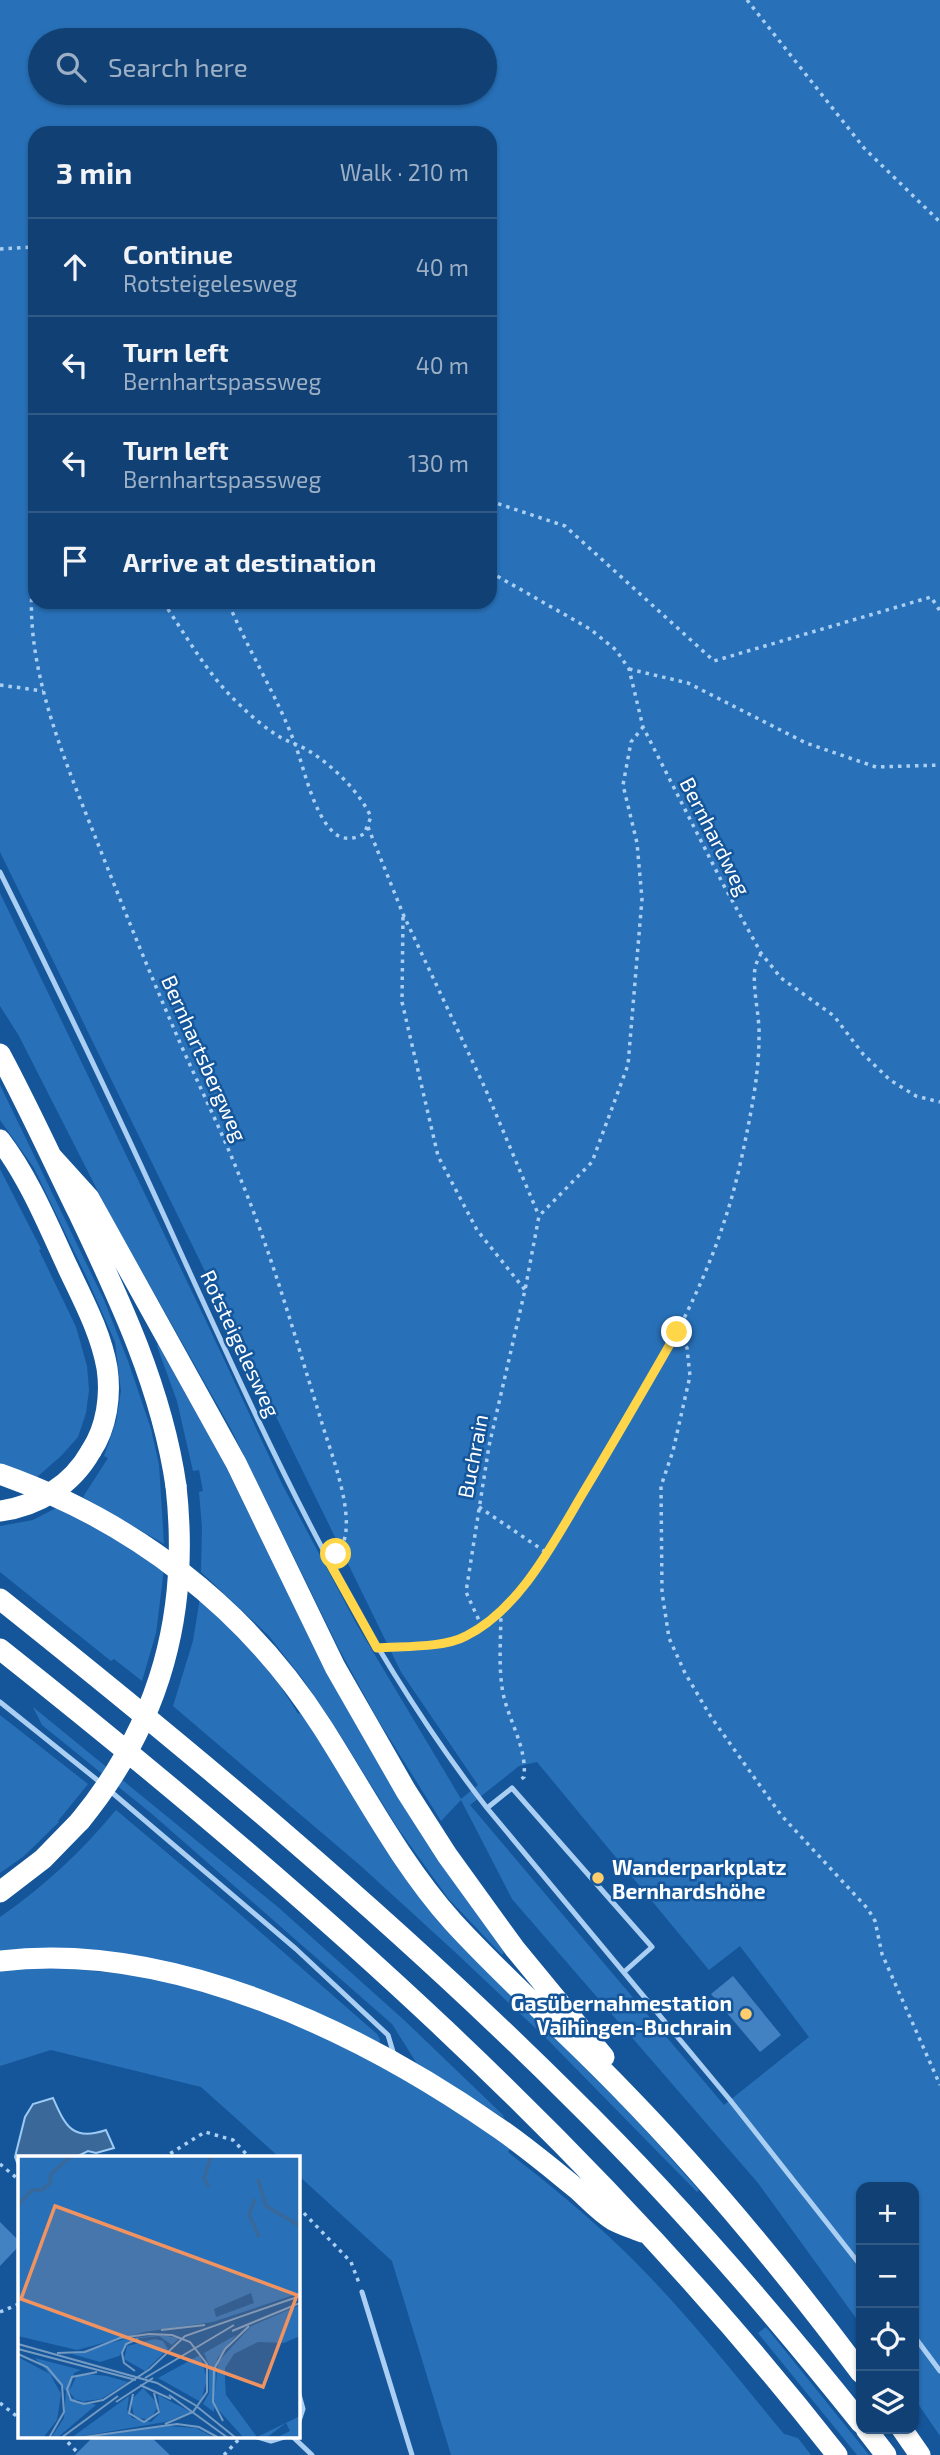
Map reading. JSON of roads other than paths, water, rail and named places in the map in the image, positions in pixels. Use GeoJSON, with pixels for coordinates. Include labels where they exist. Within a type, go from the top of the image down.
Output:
{"type":"FeatureCollection","features":[{"type":"Feature","properties":{"kind":"highway"},"geometry":{"type":"LineString","coordinates":[[0,1054],[102,1264],[144,1360],[164,1426],[180,1522],[180,1569],[169,1649],[153,1700],[136,1737],[114,1776],[80,1821],[43,1859],[0,1892]]}},
{"type":"Feature","properties":{"kind":"highway"},"geometry":{"type":"LineString","coordinates":[[0,1140],[29,1188],[92,1320],[103,1350],[108,1384],[108,1400],[101,1432],[76,1472],[52,1492],[31,1503],[0,1511]]}},
{"type":"Feature","properties":{"kind":"highway"},"geometry":{"type":"LineString","coordinates":[[51,1156],[89,1198],[236,1463],[335,1667],[406,1791],[515,1949],[601,2050],[620,2087]]}},
{"type":"Feature","properties":{"kind":"highway"},"geometry":{"type":"LineString","coordinates":[[0,1474],[66,1501],[136,1539],[205,1591],[236,1619],[267,1652],[301,1696],[393,1842],[451,1919],[495,1966],[620,2087],[756,2237],[859,2371]]}},
{"type":"Feature","properties":{"kind":"highway"},"geometry":{"type":"LineString","coordinates":[[0,1599],[252,1805],[330,1872],[504,2031],[572,2097],[680,2210],[754,2292],[856,2417]]}},
{"type":"Feature","properties":{"kind":"highway"},"geometry":{"type":"LineString","coordinates":[[0,1649],[184,1799],[340,1933],[483,2066],[654,2238],[741,2337],[837,2455]]}},
{"type":"Feature","properties":{"kind":"highway"},"geometry":{"type":"LineString","coordinates":[[0,1961],[73,1958],[118,1962],[219,1986],[279,2008],[397,2064],[454,2098],[506,2133],[611,2219],[654,2238]]}},
{"type":"Feature","properties":{"kind":"highway"},"geometry":{"type":"LineString","coordinates":[[870,2434],[886,2455]]}},
{"type":"Feature","properties":{"kind":"highway"},"geometry":{"type":"LineString","coordinates":[[905,2434],[920,2455]]}},
{"type":"Feature","properties":{"kind":"lane","name":"Rotsteigelesweg"},"geometry":{"type":"LineString","coordinates":[[0,872],[150,1184],[278,1460],[328,1560],[377,1648],[458,1771],[806,2194],[856,2259]]}},
{"type":"Feature","properties":{"kind":"lane"},"geometry":{"type":"LineString","coordinates":[[0,1702],[174,1843],[296,1949],[388,2035],[397,2064]]}},
{"type":"Feature","properties":{"kind":"lane"},"geometry":{"type":"LineString","coordinates":[[487,1808],[512,1788],[652,1947],[624,1972]]}},
{"type":"Feature","properties":{"kind":"lane"},"geometry":{"type":"LineString","coordinates":[[362,2292],[412,2455]]}},
{"type":"Feature","properties":{"kind":"lane"},"geometry":{"type":"LineString","coordinates":[[919,2343],[940,2371]]}},
{"type":"Feature","properties":{"kind":"lane"},"geometry":{"type":"LineString","coordinates":[[299,2395],[303,2409],[299,2421]]}},
{"type":"Feature","properties":{"kind":"lane"},"geometry":{"type":"LineString","coordinates":[[261,2438],[271,2441],[282,2438]]}},
{"type":"Feature","properties":{"kind":"lane"},"geometry":{"type":"LineString","coordinates":[[292,2438],[312,2455]]}},
{"type":"Feature","properties":{"kind":"place","name":"Wanderparkplatz Bernhardshöhe"},"geometry":{"type":"Point","coordinates":[598,1878]}},
{"type":"Feature","properties":{"kind":"place","name":"Gasübernahmestation Vaihingen-Buchrain"},"geometry":{"type":"Point","coordinates":[746,2014]}}]}
